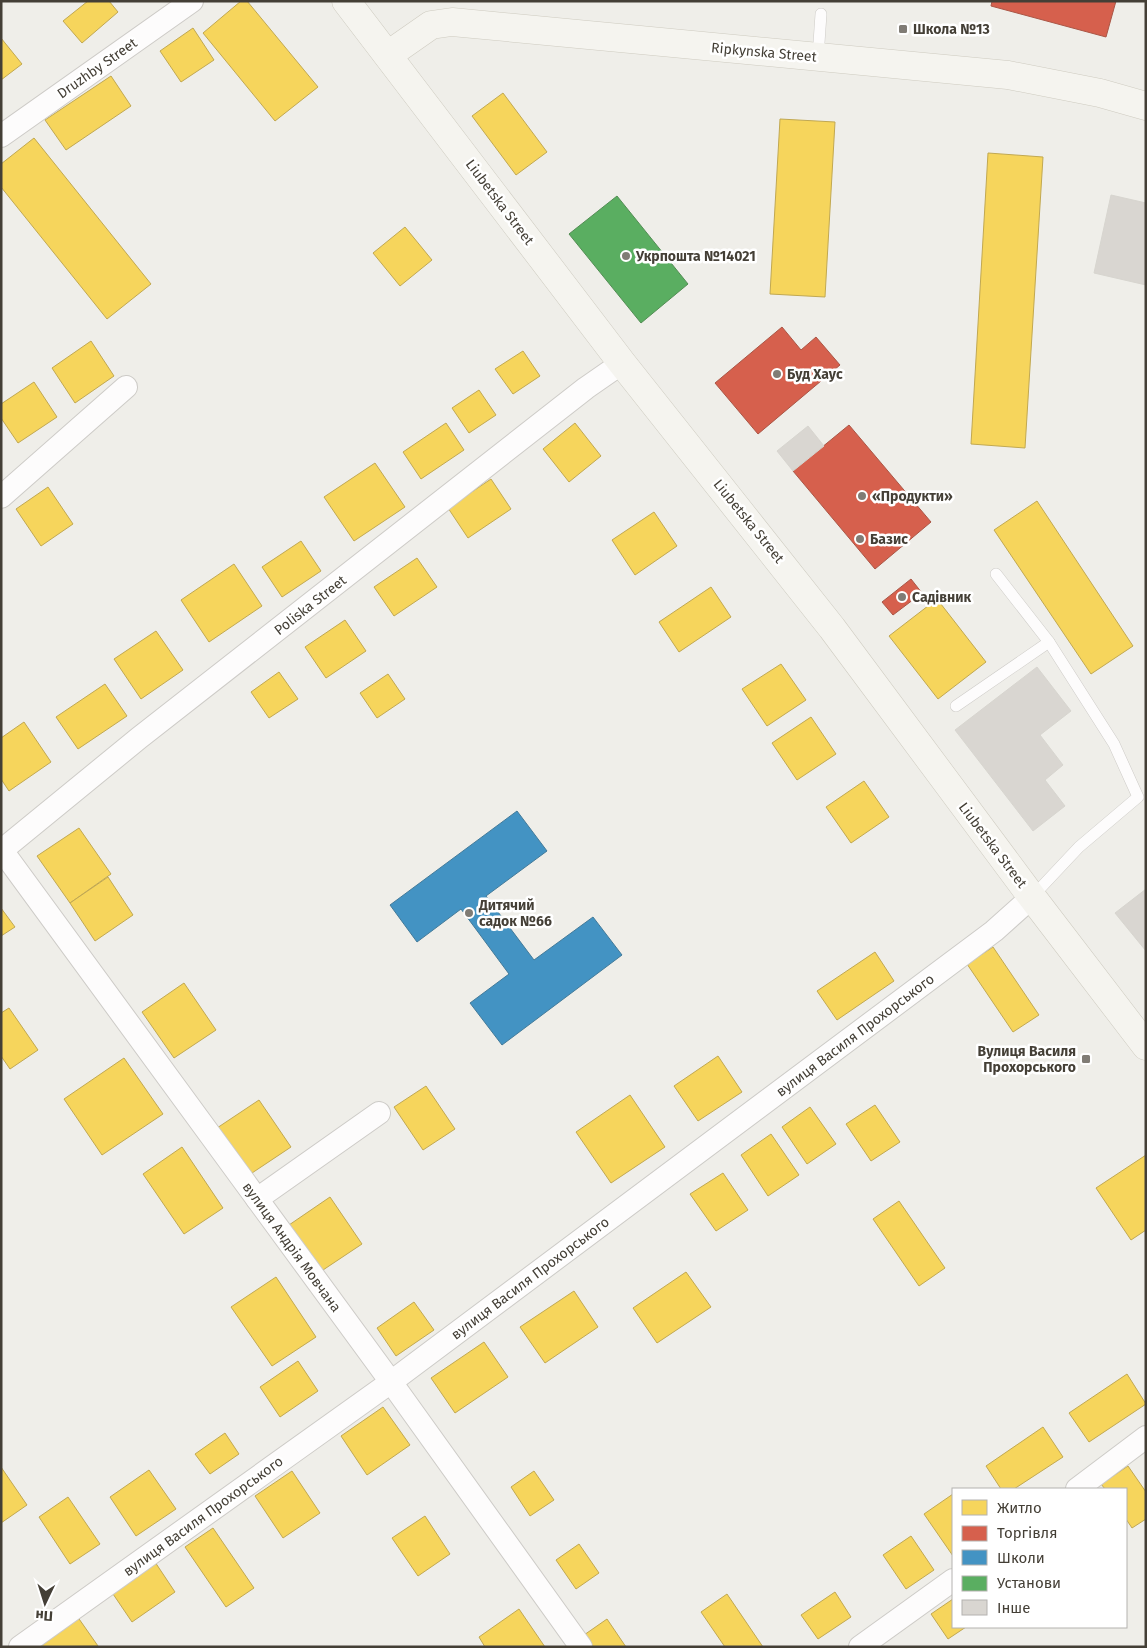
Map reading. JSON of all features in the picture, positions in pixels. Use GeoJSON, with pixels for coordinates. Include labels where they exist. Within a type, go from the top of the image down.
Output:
{"type":"FeatureCollection","features":[{"type":"Feature","properties":{"kind":"main road","name":"Liubetska Street"},"geometry":{"type":"LineString","coordinates":[[346,1],[622,363],[810,599],[1032,897],[1146,1046]]}},
{"type":"Feature","properties":{"kind":"main road","name":"Ripkynska Street"},"geometry":{"type":"LineString","coordinates":[[388,55],[431,25],[452,22],[1008,75],[1100,93],[1146,106]]}},
{"type":"Feature","properties":{"kind":"street","name":"Druzhby Street"},"geometry":{"type":"LineString","coordinates":[[1,136],[192,1]]}},
{"type":"Feature","properties":{"kind":"street","name":"Poliska Street"},"geometry":{"type":"LineString","coordinates":[[2,850],[139,738],[586,388],[622,363]]}},
{"type":"Feature","properties":{"kind":"street"},"geometry":{"type":"LineString","coordinates":[[1,497],[126,387]]}},
{"type":"Feature","properties":{"kind":"street","name":"вулиця Андрія Мовчана"},"geometry":{"type":"LineString","coordinates":[[2,850],[391,1382],[581,1647]]}},
{"type":"Feature","properties":{"kind":"street","name":"вулиця Василя Прохорського"},"geometry":{"type":"LineString","coordinates":[[20,1647],[391,1382],[986,937],[1032,897]]}},
{"type":"Feature","properties":{"kind":"street"},"geometry":{"type":"LineString","coordinates":[[257,1199],[379,1112]]}},
{"type":"Feature","properties":{"kind":"street"},"geometry":{"type":"LineString","coordinates":[[1078,1488],[1146,1437]]}},
{"type":"Feature","properties":{"kind":"street"},"geometry":{"type":"LineString","coordinates":[[860,1647],[952,1581]]}},
{"type":"Feature","properties":{"kind":"lane"},"geometry":{"type":"LineString","coordinates":[[818,57],[822,14]]}},
{"type":"Feature","properties":{"kind":"lane"},"geometry":{"type":"LineString","coordinates":[[996,574],[1049,642],[1114,744],[1138,797],[1079,847],[1032,897]]}},
{"type":"Feature","properties":{"kind":"lane"},"geometry":{"type":"LineString","coordinates":[[956,706],[1049,642]]}},
{"type":"Feature","properties":{"kind":"building: Житло"},"geometry":{"type":"Polygon","coordinates":[[[88,1],[109,1],[118,12],[82,43],[63,21],[88,1]]]}},
{"type":"Feature","properties":{"kind":"building: Житло"},"geometry":{"type":"Polygon","coordinates":[[[241,1],[247,1],[318,87],[275,121],[203,33],[241,1]]]}},
{"type":"Feature","properties":{"kind":"building: Житло"},"geometry":{"type":"Polygon","coordinates":[[[193,28],[214,60],[181,82],[160,51],[193,28]]]}},
{"type":"Feature","properties":{"kind":"building: Житло"},"geometry":{"type":"Polygon","coordinates":[[[1,38],[22,64],[1,80],[1,38]]]}},
{"type":"Feature","properties":{"kind":"building: Житло"},"geometry":{"type":"Polygon","coordinates":[[[111,76],[131,106],[66,150],[45,120],[111,76]]]}},
{"type":"Feature","properties":{"kind":"building: Житло"},"geometry":{"type":"Polygon","coordinates":[[[503,93],[547,152],[516,175],[472,116],[503,93]]]}},
{"type":"Feature","properties":{"kind":"building: Житло"},"geometry":{"type":"Polygon","coordinates":[[[780,119],[835,122],[825,297],[770,294],[780,119]]]}},
{"type":"Feature","properties":{"kind":"building: Житло"},"geometry":{"type":"Polygon","coordinates":[[[34,138],[151,284],[107,319],[1,187],[1,164],[34,138]]]}},
{"type":"Feature","properties":{"kind":"building: Житло"},"geometry":{"type":"Polygon","coordinates":[[[988,153],[1043,157],[1025,448],[971,444],[988,153]]]}},
{"type":"Feature","properties":{"kind":"building: Житло"},"geometry":{"type":"Polygon","coordinates":[[[405,227],[432,260],[400,286],[373,253],[405,227]]]}},
{"type":"Feature","properties":{"kind":"building: Житло"},"geometry":{"type":"Polygon","coordinates":[[[91,341],[114,376],[75,403],[52,368],[91,341]]]}},
{"type":"Feature","properties":{"kind":"building: Житло"},"geometry":{"type":"Polygon","coordinates":[[[523,351],[540,376],[513,394],[495,369],[523,351]]]}},
{"type":"Feature","properties":{"kind":"building: Житло"},"geometry":{"type":"Polygon","coordinates":[[[34,382],[57,417],[18,443],[1,418],[1,404],[34,382]]]}},
{"type":"Feature","properties":{"kind":"building: Житло"},"geometry":{"type":"Polygon","coordinates":[[[479,390],[496,415],[469,433],[452,408],[479,390]]]}},
{"type":"Feature","properties":{"kind":"building: Житло"},"geometry":{"type":"Polygon","coordinates":[[[446,423],[464,450],[421,479],[403,452],[446,423]]]}},
{"type":"Feature","properties":{"kind":"building: Житло"},"geometry":{"type":"Polygon","coordinates":[[[575,423],[601,456],[569,482],[543,449],[575,423]]]}},
{"type":"Feature","properties":{"kind":"building: Житло"},"geometry":{"type":"Polygon","coordinates":[[[375,463],[405,507],[354,541],[324,497],[375,463]]]}},
{"type":"Feature","properties":{"kind":"building: Житло"},"geometry":{"type":"Polygon","coordinates":[[[491,479],[511,509],[468,538],[448,508],[491,479]]]}},
{"type":"Feature","properties":{"kind":"building: Житло"},"geometry":{"type":"Polygon","coordinates":[[[48,487],[73,524],[41,546],[16,509],[48,487]]]}},
{"type":"Feature","properties":{"kind":"building: Житло"},"geometry":{"type":"Polygon","coordinates":[[[1037,501],[1133,646],[1091,674],[994,530],[1037,501]]]}},
{"type":"Feature","properties":{"kind":"building: Житло"},"geometry":{"type":"Polygon","coordinates":[[[654,512],[677,546],[635,575],[612,540],[654,512]]]}},
{"type":"Feature","properties":{"kind":"building: Житло"},"geometry":{"type":"Polygon","coordinates":[[[301,541],[321,571],[282,597],[262,567],[301,541]]]}},
{"type":"Feature","properties":{"kind":"building: Житло"},"geometry":{"type":"Polygon","coordinates":[[[417,558],[437,587],[394,616],[374,587],[417,558]]]}},
{"type":"Feature","properties":{"kind":"building: Житло"},"geometry":{"type":"Polygon","coordinates":[[[234,564],[262,606],[209,642],[181,600],[234,564]]]}},
{"type":"Feature","properties":{"kind":"building: Житло"},"geometry":{"type":"Polygon","coordinates":[[[711,587],[731,617],[679,652],[659,622],[711,587]]]}},
{"type":"Feature","properties":{"kind":"building: Житло"},"geometry":{"type":"Polygon","coordinates":[[[937,599],[986,662],[938,699],[889,636],[937,599]]]}},
{"type":"Feature","properties":{"kind":"building: Житло"},"geometry":{"type":"Polygon","coordinates":[[[345,620],[366,651],[326,678],[305,647],[345,620]]]}},
{"type":"Feature","properties":{"kind":"building: Житло"},"geometry":{"type":"Polygon","coordinates":[[[156,631],[183,670],[141,699],[114,659],[156,631]]]}},
{"type":"Feature","properties":{"kind":"building: Житло"},"geometry":{"type":"Polygon","coordinates":[[[781,664],[806,700],[767,726],[742,689],[781,664]]]}},
{"type":"Feature","properties":{"kind":"building: Житло"},"geometry":{"type":"Polygon","coordinates":[[[279,672],[298,699],[269,718],[251,692],[279,672]]]}},
{"type":"Feature","properties":{"kind":"building: Житло"},"geometry":{"type":"Polygon","coordinates":[[[388,674],[405,699],[377,718],[360,693],[388,674]]]}},
{"type":"Feature","properties":{"kind":"building: Житло"},"geometry":{"type":"Polygon","coordinates":[[[105,684],[127,716],[78,749],[56,717],[105,684]]]}},
{"type":"Feature","properties":{"kind":"building: Житло"},"geometry":{"type":"Polygon","coordinates":[[[811,717],[836,754],[797,780],[772,743],[811,717]]]}},
{"type":"Feature","properties":{"kind":"building: Житло"},"geometry":{"type":"Polygon","coordinates":[[[24,722],[51,762],[9,791],[1,779],[1,738],[24,722]]]}},
{"type":"Feature","properties":{"kind":"building: Житло"},"geometry":{"type":"Polygon","coordinates":[[[864,781],[889,817],[851,843],[826,807],[864,781]]]}},
{"type":"Feature","properties":{"kind":"building: Житло"},"geometry":{"type":"Polygon","coordinates":[[[79,828],[111,874],[70,903],[37,856],[79,828]]]}},
{"type":"Feature","properties":{"kind":"building: Житло"},"geometry":{"type":"Polygon","coordinates":[[[108,877],[133,915],[95,941],[70,903],[108,877]]]}},
{"type":"Feature","properties":{"kind":"building: Житло"},"geometry":{"type":"Polygon","coordinates":[[[1,908],[15,927],[1,936],[1,908]]]}},
{"type":"Feature","properties":{"kind":"building: Житло"},"geometry":{"type":"Polygon","coordinates":[[[993,947],[1039,1015],[1013,1032],[967,964],[993,947]]]}},
{"type":"Feature","properties":{"kind":"building: Житло"},"geometry":{"type":"Polygon","coordinates":[[[875,952],[894,981],[837,1020],[817,991],[875,952]]]}},
{"type":"Feature","properties":{"kind":"building: Житло"},"geometry":{"type":"Polygon","coordinates":[[[184,983],[216,1030],[174,1058],[142,1012],[184,983]]]}},
{"type":"Feature","properties":{"kind":"building: Житло"},"geometry":{"type":"Polygon","coordinates":[[[9,1008],[38,1050],[10,1069],[1,1056],[1,1013],[9,1008]]]}},
{"type":"Feature","properties":{"kind":"building: Житло"},"geometry":{"type":"Polygon","coordinates":[[[718,1056],[742,1092],[698,1121],[674,1086],[718,1056]]]}},
{"type":"Feature","properties":{"kind":"building: Житло"},"geometry":{"type":"Polygon","coordinates":[[[124,1058],[163,1114],[102,1155],[64,1099],[124,1058]]]}},
{"type":"Feature","properties":{"kind":"building: Житло"},"geometry":{"type":"Polygon","coordinates":[[[426,1086],[455,1129],[423,1150],[394,1107],[426,1086]]]}},
{"type":"Feature","properties":{"kind":"building: Житло"},"geometry":{"type":"Polygon","coordinates":[[[630,1095],[665,1147],[611,1183],[576,1132],[630,1095]]]}},
{"type":"Feature","properties":{"kind":"building: Житло"},"geometry":{"type":"Polygon","coordinates":[[[259,1100],[291,1147],[249,1175],[217,1128],[259,1100]]]}},
{"type":"Feature","properties":{"kind":"building: Житло"},"geometry":{"type":"Polygon","coordinates":[[[875,1105],[900,1142],[871,1161],[846,1124],[875,1105]]]}},
{"type":"Feature","properties":{"kind":"building: Житло"},"geometry":{"type":"Polygon","coordinates":[[[810,1107],[836,1144],[807,1164],[782,1127],[810,1107]]]}},
{"type":"Feature","properties":{"kind":"building: Житло"},"geometry":{"type":"Polygon","coordinates":[[[771,1134],[799,1175],[768,1196],[741,1155],[771,1134]]]}},
{"type":"Feature","properties":{"kind":"building: Житло"},"geometry":{"type":"Polygon","coordinates":[[[182,1147],[223,1208],[184,1234],[143,1174],[182,1147]]]}},
{"type":"Feature","properties":{"kind":"building: Житло"},"geometry":{"type":"Polygon","coordinates":[[[1146,1155],[1146,1230],[1131,1240],[1096,1188],[1146,1155]]]}},
{"type":"Feature","properties":{"kind":"building: Житло"},"geometry":{"type":"Polygon","coordinates":[[[723,1173],[748,1210],[716,1231],[690,1194],[723,1173]]]}},
{"type":"Feature","properties":{"kind":"building: Житло"},"geometry":{"type":"Polygon","coordinates":[[[330,1197],[362,1244],[320,1272],[289,1225],[330,1197]]]}},
{"type":"Feature","properties":{"kind":"building: Житло"},"geometry":{"type":"Polygon","coordinates":[[[899,1201],[945,1268],[919,1286],[873,1219],[899,1201]]]}},
{"type":"Feature","properties":{"kind":"building: Житло"},"geometry":{"type":"Polygon","coordinates":[[[686,1272],[711,1307],[657,1343],[633,1308],[686,1272]]]}},
{"type":"Feature","properties":{"kind":"building: Житло"},"geometry":{"type":"Polygon","coordinates":[[[276,1277],[316,1337],[272,1366],[231,1307],[276,1277]]]}},
{"type":"Feature","properties":{"kind":"building: Житло"},"geometry":{"type":"Polygon","coordinates":[[[574,1291],[598,1327],[545,1363],[520,1327],[574,1291]]]}},
{"type":"Feature","properties":{"kind":"building: Житло"},"geometry":{"type":"Polygon","coordinates":[[[414,1302],[434,1330],[396,1356],[377,1328],[414,1302]]]}},
{"type":"Feature","properties":{"kind":"building: Житло"},"geometry":{"type":"Polygon","coordinates":[[[484,1342],[508,1377],[455,1413],[431,1378],[484,1342]]]}},
{"type":"Feature","properties":{"kind":"building: Житло"},"geometry":{"type":"Polygon","coordinates":[[[298,1361],[318,1391],[280,1417],[260,1387],[298,1361]]]}},
{"type":"Feature","properties":{"kind":"building: Житло"},"geometry":{"type":"Polygon","coordinates":[[[1127,1374],[1146,1404],[1089,1442],[1069,1413],[1127,1374]]]}},
{"type":"Feature","properties":{"kind":"building: Житло"},"geometry":{"type":"Polygon","coordinates":[[[383,1407],[410,1445],[367,1475],[341,1436],[383,1407]]]}},
{"type":"Feature","properties":{"kind":"building: Житло"},"geometry":{"type":"Polygon","coordinates":[[[1043,1427],[1063,1457],[1016,1488],[1000,1488],[986,1466],[1043,1427]]]}},
{"type":"Feature","properties":{"kind":"building: Житло"},"geometry":{"type":"Polygon","coordinates":[[[225,1433],[239,1454],[210,1474],[195,1454],[225,1433]]]}},
{"type":"Feature","properties":{"kind":"building: Житло"},"geometry":{"type":"Polygon","coordinates":[[[1128,1466],[1146,1492],[1146,1519],[1132,1528],[1127,1520],[1127,1488],[1104,1488],[1101,1484],[1128,1466]]]}},
{"type":"Feature","properties":{"kind":"building: Житло"},"geometry":{"type":"Polygon","coordinates":[[[1,1467],[27,1505],[1,1523],[1,1467]]]}},
{"type":"Feature","properties":{"kind":"building: Житло"},"geometry":{"type":"Polygon","coordinates":[[[149,1470],[176,1509],[136,1536],[110,1497],[149,1470]]]}},
{"type":"Feature","properties":{"kind":"building: Житло"},"geometry":{"type":"Polygon","coordinates":[[[292,1471],[320,1513],[283,1538],[255,1496],[292,1471]]]}},
{"type":"Feature","properties":{"kind":"building: Житло"},"geometry":{"type":"Polygon","coordinates":[[[534,1471],[554,1500],[530,1516],[511,1487],[534,1471]]]}},
{"type":"Feature","properties":{"kind":"building: Житло"},"geometry":{"type":"Polygon","coordinates":[[[952,1495],[952,1555],[924,1514],[952,1495]]]}},
{"type":"Feature","properties":{"kind":"building: Житло"},"geometry":{"type":"Polygon","coordinates":[[[68,1497],[100,1544],[70,1564],[39,1517],[68,1497]]]}},
{"type":"Feature","properties":{"kind":"building: Житло"},"geometry":{"type":"Polygon","coordinates":[[[425,1516],[450,1554],[418,1576],[392,1538],[425,1516]]]}},
{"type":"Feature","properties":{"kind":"building: Житло"},"geometry":{"type":"Polygon","coordinates":[[[213,1528],[254,1588],[226,1607],[185,1547],[213,1528]]]}},
{"type":"Feature","properties":{"kind":"building: Житло"},"geometry":{"type":"Polygon","coordinates":[[[911,1536],[934,1570],[906,1589],[883,1555],[911,1536]]]}},
{"type":"Feature","properties":{"kind":"building: Житло"},"geometry":{"type":"Polygon","coordinates":[[[579,1544],[599,1573],[576,1589],[556,1560],[579,1544]]]}},
{"type":"Feature","properties":{"kind":"building: Житло"},"geometry":{"type":"Polygon","coordinates":[[[155,1562],[175,1592],[132,1622],[111,1591],[155,1562]]]}},
{"type":"Feature","properties":{"kind":"building: Житло"},"geometry":{"type":"Polygon","coordinates":[[[835,1592],[851,1617],[818,1639],[801,1615],[835,1592]]]}},
{"type":"Feature","properties":{"kind":"building: Житло"},"geometry":{"type":"Polygon","coordinates":[[[727,1594],[763,1647],[725,1647],[701,1612],[727,1594]]]}},
{"type":"Feature","properties":{"kind":"building: Житло"},"geometry":{"type":"Polygon","coordinates":[[[952,1600],[952,1628],[964,1628],[948,1639],[931,1614],[952,1600]]]}},
{"type":"Feature","properties":{"kind":"building: Житло"},"geometry":{"type":"Polygon","coordinates":[[[519,1609],[545,1647],[485,1647],[479,1637],[519,1609]]]}},
{"type":"Feature","properties":{"kind":"building: Житло"},"geometry":{"type":"Polygon","coordinates":[[[77,1616],[98,1646],[34,1647],[77,1616]]]}},
{"type":"Feature","properties":{"kind":"building: Житло"},"geometry":{"type":"Polygon","coordinates":[[[607,1619],[626,1647],[592,1647],[584,1635],[607,1619]]]}},
{"type":"Feature","properties":{"kind":"building: Торгівля"},"geometry":{"type":"Polygon","coordinates":[[[992,1],[1116,1],[1106,37],[991,6],[992,1]]]}},
{"type":"Feature","properties":{"kind":"building: Торгівля","name":"Буд Хаус"},"geometry":{"type":"Polygon","coordinates":[[[782,327],[801,350],[816,337],[840,365],[758,434],[715,383],[782,327]]]}},
{"type":"Feature","properties":{"kind":"building: Торгівля","name":"«Продукти»"},"geometry":{"type":"Polygon","coordinates":[[[849,425],[931,522],[875,569],[793,471],[849,425]]]}},
{"type":"Feature","properties":{"kind":"building: Торгівля","name":"Садівник"},"geometry":{"type":"Polygon","coordinates":[[[911,579],[922,593],[893,615],[882,602],[911,579]]]}},
{"type":"Feature","properties":{"kind":"building: Школи"},"geometry":{"type":"Polygon","coordinates":[[[517,811],[547,851],[486,896],[534,960],[593,917],[622,955],[502,1045],[470,1003],[509,974],[461,909],[417,942],[390,905],[517,811]]]}},
{"type":"Feature","properties":{"kind":"building: Установи","name":"Укрпошта №14021"},"geometry":{"type":"Polygon","coordinates":[[[617,196],[688,284],[641,323],[569,234],[617,196]]]}},
{"type":"Feature","properties":{"kind":"building: Інше"},"geometry":{"type":"Polygon","coordinates":[[[1111,195],[1146,203],[1146,285],[1094,273],[1111,195]]]}},
{"type":"Feature","properties":{"kind":"building: Інше"},"geometry":{"type":"Polygon","coordinates":[[[808,426],[824,446],[793,471],[777,451],[808,426]]]}},
{"type":"Feature","properties":{"kind":"building: Інше"},"geometry":{"type":"Polygon","coordinates":[[[1037,667],[1071,711],[1040,735],[1063,765],[1045,780],[1065,806],[1033,831],[955,730],[1037,667]]]}},
{"type":"Feature","properties":{"kind":"building: Інше"},"geometry":{"type":"Polygon","coordinates":[[[1146,889],[1146,951],[1115,913],[1146,889]]]}},
{"type":"Feature","properties":{"kind":"place","name":"Школа №13"},"geometry":{"type":"Point","coordinates":[903,29]}},
{"type":"Feature","properties":{"kind":"place","name":"Укрпошта №14021"},"geometry":{"type":"Point","coordinates":[626,256]}},
{"type":"Feature","properties":{"kind":"place","name":"Буд Хаус"},"geometry":{"type":"Point","coordinates":[777,374]}},
{"type":"Feature","properties":{"kind":"place","name":"«Продукти»"},"geometry":{"type":"Point","coordinates":[862,496]}},
{"type":"Feature","properties":{"kind":"place","name":"Базис"},"geometry":{"type":"Point","coordinates":[860,539]}},
{"type":"Feature","properties":{"kind":"place","name":"Садівник"},"geometry":{"type":"Point","coordinates":[902,597]}},
{"type":"Feature","properties":{"kind":"place","name":"Дитячий садок №66"},"geometry":{"type":"Point","coordinates":[469,913]}},
{"type":"Feature","properties":{"kind":"place","name":"Вулиця Василя Прохорського"},"geometry":{"type":"Point","coordinates":[1086,1059]}}]}
